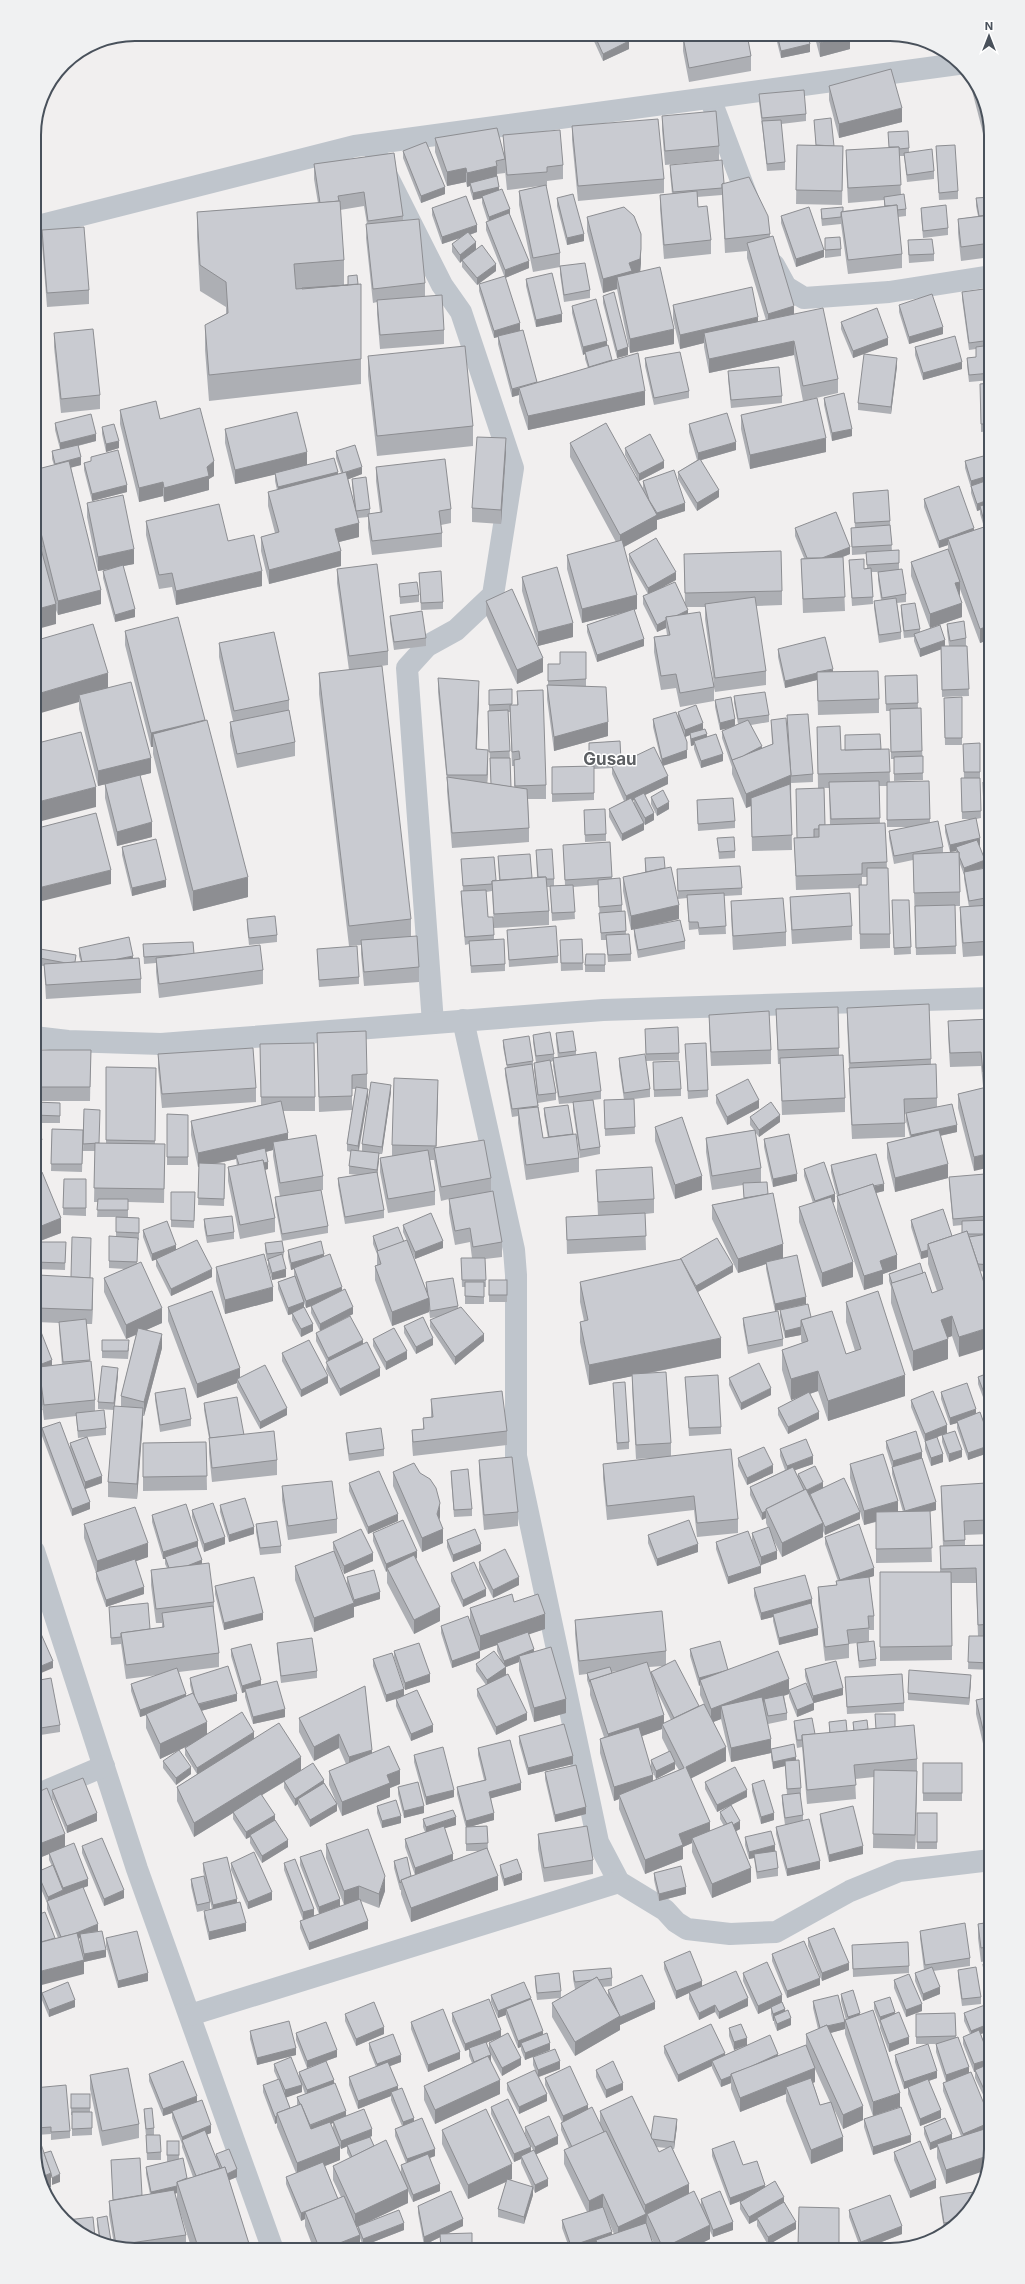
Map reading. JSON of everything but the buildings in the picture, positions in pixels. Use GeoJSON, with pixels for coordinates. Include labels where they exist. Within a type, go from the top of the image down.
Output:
{"type":"FeatureCollection","features":[{"type":"Feature","properties":{"kind":"street"},"geometry":{"type":"LineString","coordinates":[[41,224],[355,146],[952,65]]}},
{"type":"Feature","properties":{"kind":"street"},"geometry":{"type":"LineString","coordinates":[[710,98],[758,227]]}},
{"type":"Feature","properties":{"kind":"street"},"geometry":{"type":"LineString","coordinates":[[371,144],[442,285],[461,312],[513,468],[493,595],[456,630],[427,646],[407,668],[433,1023]]}},
{"type":"Feature","properties":{"kind":"street"},"geometry":{"type":"LineString","coordinates":[[766,248],[786,287],[804,298],[889,292],[984,277]]}},
{"type":"Feature","properties":{"kind":"street"},"geometry":{"type":"LineString","coordinates":[[41,1038],[68,1041],[161,1044],[603,1010],[984,998]]}},
{"type":"Feature","properties":{"kind":"street"},"geometry":{"type":"LineString","coordinates":[[463,1020],[514,1250],[516,1275],[516,1456],[598,1842],[619,1882],[665,1910],[676,1922],[687,1929],[730,1934],[776,1932],[850,1891],[899,1871],[984,1861]]}},
{"type":"Feature","properties":{"kind":"street"},"geometry":{"type":"LineString","coordinates":[[41,1572],[137,1869],[271,2243]]}},
{"type":"Feature","properties":{"kind":"street"},"geometry":{"type":"LineString","coordinates":[[41,1793],[104,1766]]}},
{"type":"Feature","properties":{"kind":"street"},"geometry":{"type":"LineString","coordinates":[[190,2015],[619,1882]]}},
{"type":"Feature","properties":{"kind":"district","name":"Gusau"},"geometry":{"type":"Point","coordinates":[610,759]}}]}
